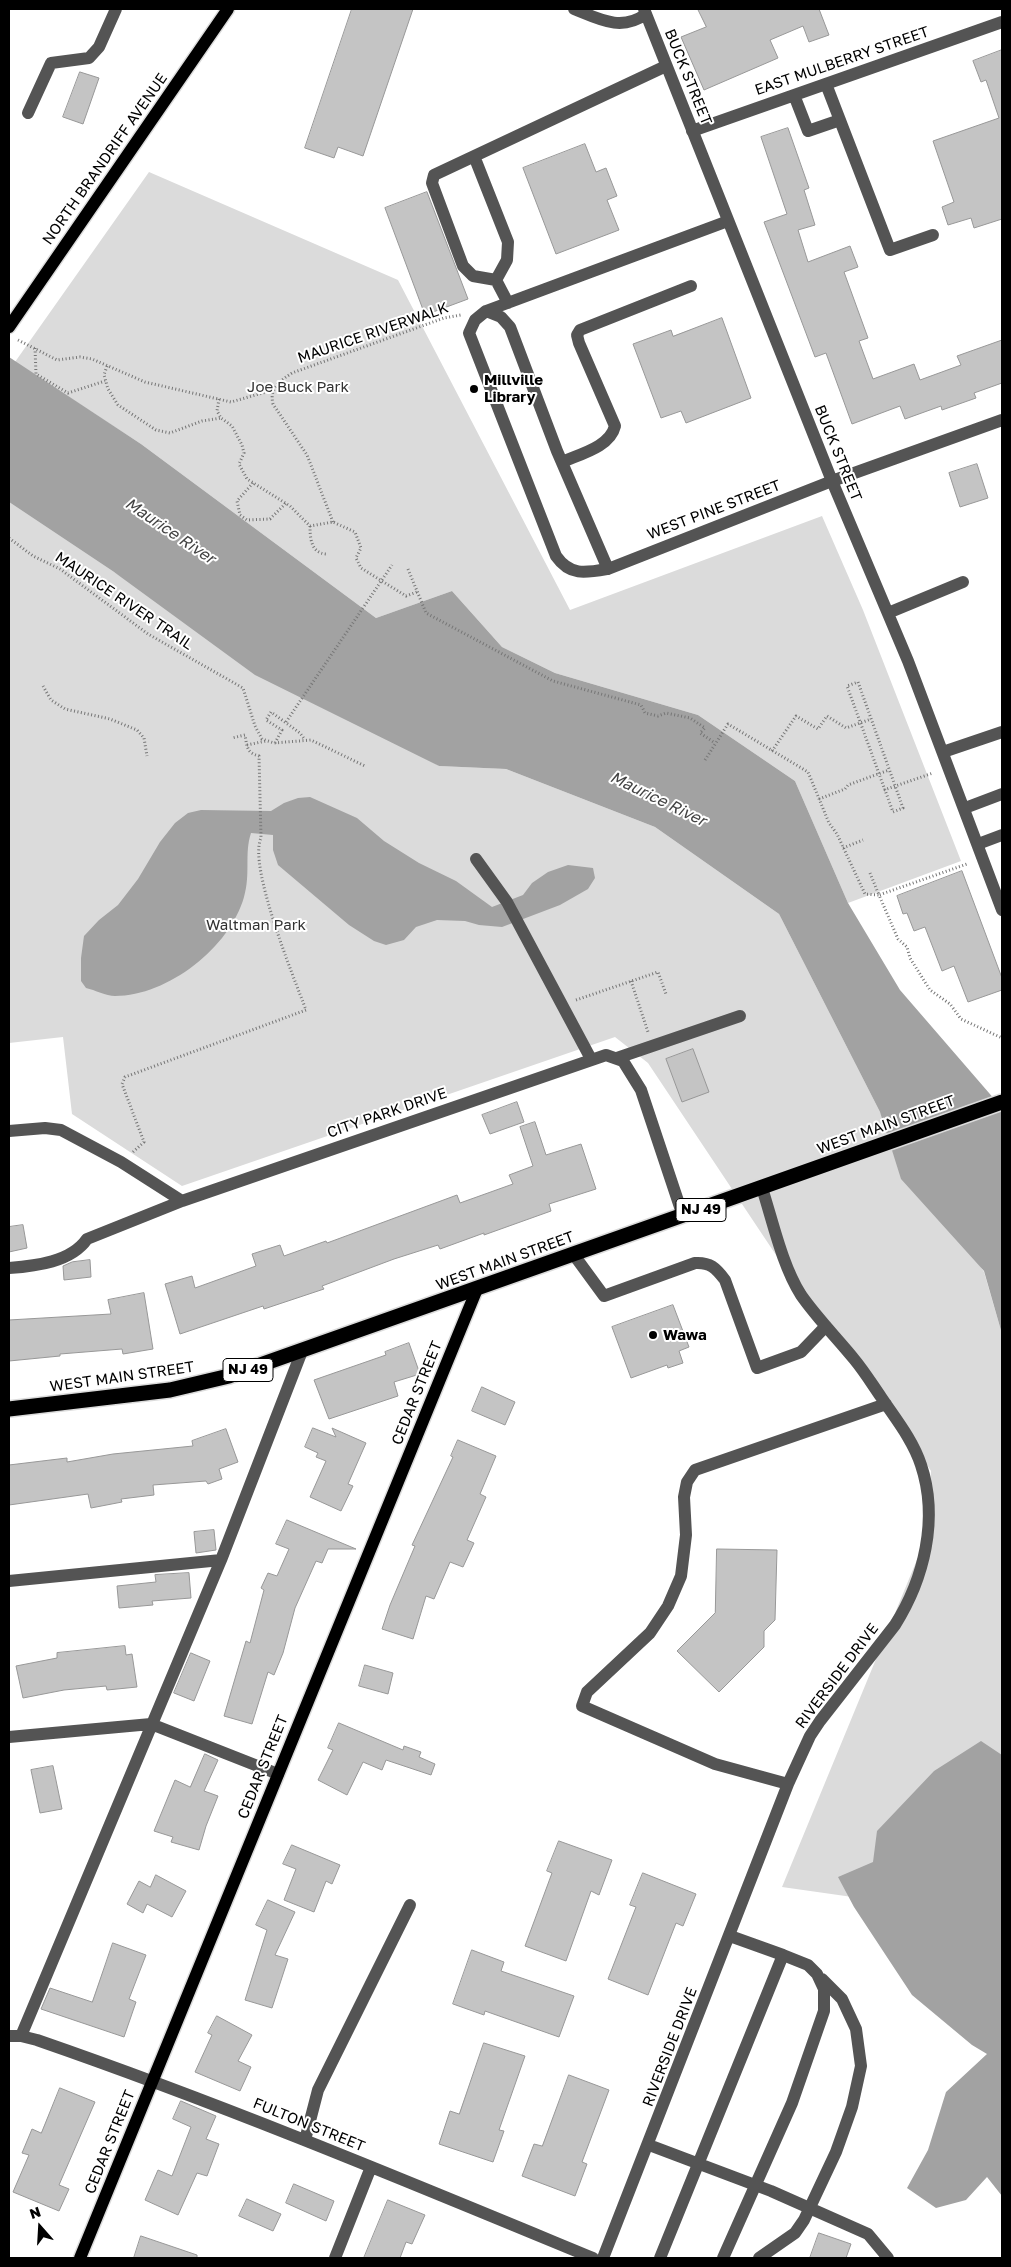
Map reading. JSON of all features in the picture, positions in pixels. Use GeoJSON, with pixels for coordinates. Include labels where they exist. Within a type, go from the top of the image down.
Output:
{"type":"FeatureCollection","features":[{"type":"Feature","properties":{"kind":"highway","name":"WEST MAIN STREET"},"geometry":{"type":"LineString","coordinates":[[9,1409],[139,1395],[186,1387],[229,1376],[1002,1102]]}},
{"type":"Feature","properties":{"kind":"main road","name":"NORTH BRANDRIFF AVENUE"},"geometry":{"type":"LineString","coordinates":[[9,327],[228,9]]}},
{"type":"Feature","properties":{"kind":"main road","name":"CEDAR STREET"},"geometry":{"type":"LineString","coordinates":[[80,2258],[477,1289]]}},
{"type":"Feature","properties":{"kind":"street"},"geometry":{"type":"LineString","coordinates":[[28,113],[51,63],[89,58],[99,47],[116,9]]}},
{"type":"Feature","properties":{"kind":"street"},"geometry":{"type":"LineString","coordinates":[[574,9],[614,24],[637,20],[645,11]]}},
{"type":"Feature","properties":{"kind":"street","name":"BUCK STREET"},"geometry":{"type":"LineString","coordinates":[[645,11],[832,481],[888,612],[965,808],[1002,910]]}},
{"type":"Feature","properties":{"kind":"street","name":"EAST MULBERRY STREET"},"geometry":{"type":"LineString","coordinates":[[692,131],[1002,22]]}},
{"type":"Feature","properties":{"kind":"street"},"geometry":{"type":"LineString","coordinates":[[496,280],[473,276],[463,266],[432,183],[434,175],[666,66]]}},
{"type":"Feature","properties":{"kind":"street"},"geometry":{"type":"LineString","coordinates":[[826,84],[890,250],[933,235]]}},
{"type":"Feature","properties":{"kind":"street"},"geometry":{"type":"LineString","coordinates":[[794,95],[808,132],[840,120]]}},
{"type":"Feature","properties":{"kind":"street"},"geometry":{"type":"LineString","coordinates":[[474,156],[508,242],[507,260],[496,280]]}},
{"type":"Feature","properties":{"kind":"street"},"geometry":{"type":"LineString","coordinates":[[486,311],[728,221]]}},
{"type":"Feature","properties":{"kind":"street"},"geometry":{"type":"LineString","coordinates":[[496,280],[508,303]]}},
{"type":"Feature","properties":{"kind":"street"},"geometry":{"type":"LineString","coordinates":[[562,462],[606,442],[613,433],[615,426],[579,343],[577,335],[580,330],[691,286]]}},
{"type":"Feature","properties":{"kind":"street"},"geometry":{"type":"LineString","coordinates":[[486,311],[501,317],[510,327],[562,462],[608,569]]}},
{"type":"Feature","properties":{"kind":"street","name":"WEST PINE STREET"},"geometry":{"type":"LineString","coordinates":[[486,311],[475,320],[469,333],[556,556],[564,567],[578,571],[592,572],[608,569],[832,481],[1002,420]]}},
{"type":"Feature","properties":{"kind":"street"},"geometry":{"type":"LineString","coordinates":[[888,612],[963,582]]}},
{"type":"Feature","properties":{"kind":"street"},"geometry":{"type":"LineString","coordinates":[[943,752],[1002,732]]}},
{"type":"Feature","properties":{"kind":"street"},"geometry":{"type":"LineString","coordinates":[[965,808],[1002,794]]}},
{"type":"Feature","properties":{"kind":"street"},"geometry":{"type":"LineString","coordinates":[[978,844],[1002,835]]}},
{"type":"Feature","properties":{"kind":"street"},"geometry":{"type":"LineString","coordinates":[[476,859],[507,902],[591,1059]]}},
{"type":"Feature","properties":{"kind":"street","name":"CITY PARK DRIVE"},"geometry":{"type":"LineString","coordinates":[[9,1268],[36,1264],[65,1256],[79,1250],[87,1239],[182,1201],[591,1059],[606,1055],[617,1058],[740,1016]]}},
{"type":"Feature","properties":{"kind":"street"},"geometry":{"type":"LineString","coordinates":[[617,1058],[627,1066],[641,1090],[683,1216]]}},
{"type":"Feature","properties":{"kind":"street"},"geometry":{"type":"LineString","coordinates":[[9,1131],[45,1128],[61,1130],[121,1162],[182,1201]]}},
{"type":"Feature","properties":{"kind":"street","name":"RIVERSIDE DRIVE"},"geometry":{"type":"LineString","coordinates":[[603,2258],[649,2145],[788,1784],[810,1736],[903,1613],[924,1563],[928,1533],[928,1506],[921,1464],[897,1418],[856,1360],[826,1326],[792,1279],[762,1188]]}},
{"type":"Feature","properties":{"kind":"street"},"geometry":{"type":"LineString","coordinates":[[574,1255],[604,1296],[695,1263],[706,1263],[716,1268],[724,1280],[757,1368],[802,1352],[826,1326]]}},
{"type":"Feature","properties":{"kind":"street"},"geometry":{"type":"LineString","coordinates":[[15,2036],[221,1560],[302,1351]]}},
{"type":"Feature","properties":{"kind":"street"},"geometry":{"type":"LineString","coordinates":[[788,1784],[715,1764],[582,1706],[587,1692],[650,1633],[668,1606],[681,1576],[686,1535],[684,1497],[688,1482],[695,1470],[886,1404]]}},
{"type":"Feature","properties":{"kind":"street"},"geometry":{"type":"LineString","coordinates":[[9,1581],[221,1560]]}},
{"type":"Feature","properties":{"kind":"street"},"geometry":{"type":"LineString","coordinates":[[9,1737],[151,1724],[278,1774]]}},
{"type":"Feature","properties":{"kind":"street"},"geometry":{"type":"LineString","coordinates":[[305,2140],[318,2090],[410,1905]]}},
{"type":"Feature","properties":{"kind":"street"},"geometry":{"type":"LineString","coordinates":[[730,1936],[808,1964],[842,2000],[856,2029],[861,2066],[852,2107],[836,2152],[810,2209],[795,2233],[759,2258]]}},
{"type":"Feature","properties":{"kind":"street"},"geometry":{"type":"LineString","coordinates":[[660,2258],[782,1955]]}},
{"type":"Feature","properties":{"kind":"street"},"geometry":{"type":"LineString","coordinates":[[723,2258],[757,2186],[792,2103],[824,2011],[824,1989],[817,1974]]}},
{"type":"Feature","properties":{"kind":"street","name":"FULTON STREET"},"geometry":{"type":"LineString","coordinates":[[15,2036],[152,2080],[305,2140],[593,2258]]}},
{"type":"Feature","properties":{"kind":"street"},"geometry":{"type":"LineString","coordinates":[[649,2145],[757,2186],[868,2234],[888,2258]]}},
{"type":"Feature","properties":{"kind":"street"},"geometry":{"type":"LineString","coordinates":[[335,2258],[371,2167]]}},
{"type":"Feature","properties":{"kind":"path","name":"MAURICE RIVERWALK"},"geometry":{"type":"LineString","coordinates":[[17,339],[57,360],[80,357],[92,359],[144,382],[231,402],[273,390],[279,382],[292,373],[444,318],[486,311]]}},
{"type":"Feature","properties":{"kind":"path"},"geometry":{"type":"LineString","coordinates":[[35,348],[36,374],[68,393],[105,381]]}},
{"type":"Feature","properties":{"kind":"path"},"geometry":{"type":"LineString","coordinates":[[107,366],[104,375],[105,381],[118,404],[156,430],[170,433],[202,421],[221,418]]}},
{"type":"Feature","properties":{"kind":"path"},"geometry":{"type":"LineString","coordinates":[[273,390],[271,396],[273,404],[307,455],[333,522]]}},
{"type":"Feature","properties":{"kind":"path"},"geometry":{"type":"LineString","coordinates":[[219,399],[217,410],[221,418],[232,426],[244,453],[239,464],[247,479],[286,503],[310,526],[310,534],[315,550],[320,554],[326,554]]}},
{"type":"Feature","properties":{"kind":"path"},"geometry":{"type":"LineString","coordinates":[[253,483],[237,501],[240,515],[247,520],[270,519],[286,503]]}},
{"type":"Feature","properties":{"kind":"path"},"geometry":{"type":"LineString","coordinates":[[310,526],[333,522],[355,532],[361,548],[356,558],[361,568],[406,596],[417,592]]}},
{"type":"Feature","properties":{"kind":"path","name":"MAURICE RIVER TRAIL"},"geometry":{"type":"LineString","coordinates":[[9,538],[33,556],[60,569],[148,634],[243,688],[255,726],[262,739],[266,741]]}},
{"type":"Feature","properties":{"kind":"path"},"geometry":{"type":"LineString","coordinates":[[286,722],[392,564]]}},
{"type":"Feature","properties":{"kind":"path"},"geometry":{"type":"LineString","coordinates":[[408,568],[426,613],[553,681],[641,705],[645,713],[658,716],[666,713],[690,718],[705,728],[700,734],[715,743]]}},
{"type":"Feature","properties":{"kind":"path"},"geometry":{"type":"LineString","coordinates":[[858,682],[871,719],[903,808],[893,812],[847,686],[858,682]]}},
{"type":"Feature","properties":{"kind":"path"},"geometry":{"type":"LineString","coordinates":[[43,686],[51,700],[65,710],[104,717],[137,730],[144,738],[147,756]]}},
{"type":"Feature","properties":{"kind":"path"},"geometry":{"type":"LineString","coordinates":[[274,743],[282,730],[266,720],[271,712],[300,733],[305,740]]}},
{"type":"Feature","properties":{"kind":"path"},"geometry":{"type":"LineString","coordinates":[[772,751],[796,716],[818,729],[827,716],[846,728],[871,719]]}},
{"type":"Feature","properties":{"kind":"path"},"geometry":{"type":"LineString","coordinates":[[705,760],[728,724],[808,772],[829,823],[837,834],[865,894],[879,895],[967,864]]}},
{"type":"Feature","properties":{"kind":"path"},"geometry":{"type":"LineString","coordinates":[[121,1162],[144,1142],[122,1084],[125,1077],[306,1010],[270,913],[258,859],[257,846],[261,838],[260,756],[251,754],[245,735],[232,738]]}},
{"type":"Feature","properties":{"kind":"path"},"geometry":{"type":"LineString","coordinates":[[247,745],[266,741],[274,743],[305,740],[320,744],[365,766]]}},
{"type":"Feature","properties":{"kind":"path"},"geometry":{"type":"LineString","coordinates":[[819,799],[848,785],[889,770]]}},
{"type":"Feature","properties":{"kind":"path"},"geometry":{"type":"LineString","coordinates":[[884,790],[933,773]]}},
{"type":"Feature","properties":{"kind":"path"},"geometry":{"type":"LineString","coordinates":[[843,848],[863,840]]}},
{"type":"Feature","properties":{"kind":"path"},"geometry":{"type":"LineString","coordinates":[[870,873],[898,939],[908,947],[910,958],[930,990],[950,1004],[961,1019],[1002,1038]]}},
{"type":"Feature","properties":{"kind":"path"},"geometry":{"type":"LineString","coordinates":[[561,1005],[658,972],[666,994]]}},
{"type":"Feature","properties":{"kind":"path"},"geometry":{"type":"LineString","coordinates":[[631,981],[649,1035]]}},
{"type":"Feature","properties":{"kind":"green space","name":"Joe Buck Park"},"geometry":{"type":"Polygon","coordinates":[[[149,172],[398,280],[570,610],[822,516],[863,610],[961,861],[848,903],[795,781],[698,715],[555,673],[502,647],[452,591],[376,618],[141,444],[15,362],[149,172]]]}},
{"type":"Feature","properties":{"kind":"green space","name":"Waltman Park"},"geometry":{"type":"Polygon","coordinates":[[[9,502],[114,572],[439,766],[506,769],[655,827],[779,914],[880,1112],[984,1272],[1002,1334],[1002,1905],[958,1912],[782,1887],[928,1533],[931,1471],[897,1418],[792,1279],[648,1063],[615,1037],[182,1186],[72,1114],[63,1037],[9,1043],[9,502]]]}},
{"type":"Feature","properties":{"kind":"water","name":"Maurice River"},"geometry":{"type":"Polygon","coordinates":[[[9,357],[141,444],[376,618],[452,591],[502,647],[555,673],[698,715],[795,781],[848,903],[900,990],[1002,1108],[1002,1334],[984,1271],[901,1179],[880,1112],[779,914],[655,827],[506,769],[439,766],[255,675],[114,572],[9,502],[9,357]]]}},
{"type":"Feature","properties":{"kind":"water"},"geometry":{"type":"Polygon","coordinates":[[[310,797],[357,818],[384,841],[419,863],[456,881],[492,907],[523,895],[532,883],[548,872],[568,865],[593,868],[595,878],[588,889],[560,905],[502,927],[479,925],[465,921],[437,920],[416,927],[404,940],[386,945],[374,941],[349,925],[278,865],[273,850],[273,835],[251,833],[244,897],[237,916],[211,950],[194,965],[156,988],[135,994],[112,996],[86,988],[81,981],[81,958],[84,936],[99,920],[118,905],[138,879],[160,842],[175,823],[188,813],[201,810],[271,811],[284,803],[298,798],[310,797]]]}},
{"type":"Feature","properties":{"kind":"water"},"geometry":{"type":"Polygon","coordinates":[[[981,1741],[1002,1755],[1002,2196],[987,2177],[966,2200],[936,2208],[907,2188],[928,2150],[946,2092],[987,2054],[972,2045],[912,1995],[854,1907],[838,1877],[873,1862],[877,1831],[934,1771],[981,1741]]]}},
{"type":"Feature","properties":{"kind":"building"},"geometry":{"type":"Polygon","coordinates":[[[352,9],[413,9],[363,156],[338,147],[334,158],[305,148],[352,9]]]}},
{"type":"Feature","properties":{"kind":"building"},"geometry":{"type":"Polygon","coordinates":[[[698,9],[819,9],[829,35],[809,42],[803,26],[770,40],[778,58],[704,90],[681,37],[706,27],[698,9]]]}},
{"type":"Feature","properties":{"kind":"building"},"geometry":{"type":"Polygon","coordinates":[[[1002,50],[1002,219],[974,228],[971,218],[948,225],[942,207],[954,202],[933,141],[999,118],[986,80],[981,82],[973,61],[1002,50]]]}},
{"type":"Feature","properties":{"kind":"building"},"geometry":{"type":"Polygon","coordinates":[[[80,72],[99,78],[83,124],[63,117],[80,72]]]}},
{"type":"Feature","properties":{"kind":"building"},"geometry":{"type":"Polygon","coordinates":[[[788,128],[809,188],[804,190],[815,225],[798,230],[808,262],[850,246],[858,267],[844,272],[868,338],[859,341],[873,379],[914,364],[920,380],[961,365],[957,356],[1002,340],[1002,383],[974,393],[976,398],[942,410],[941,406],[905,419],[900,406],[852,424],[826,353],[815,357],[764,222],[787,214],[761,137],[788,128]]]}},
{"type":"Feature","properties":{"kind":"building"},"geometry":{"type":"Polygon","coordinates":[[[585,144],[596,172],[606,168],[617,196],[607,200],[619,230],[556,254],[523,168],[585,144]]]}},
{"type":"Feature","properties":{"kind":"building"},"geometry":{"type":"Polygon","coordinates":[[[427,192],[468,299],[425,315],[385,208],[427,192]]]}},
{"type":"Feature","properties":{"kind":"building"},"geometry":{"type":"Polygon","coordinates":[[[722,318],[751,398],[686,423],[681,411],[661,418],[633,344],[671,330],[673,336],[722,318]]]}},
{"type":"Feature","properties":{"kind":"building"},"geometry":{"type":"Polygon","coordinates":[[[977,464],[988,498],[960,507],[949,473],[977,464]]]}},
{"type":"Feature","properties":{"kind":"building"},"geometry":{"type":"Polygon","coordinates":[[[962,871],[1002,978],[1002,990],[968,1002],[954,966],[942,971],[925,927],[914,931],[907,913],[903,914],[897,896],[962,871]]]}},
{"type":"Feature","properties":{"kind":"building"},"geometry":{"type":"Polygon","coordinates":[[[693,1049],[709,1092],[682,1102],[666,1059],[693,1049]]]}},
{"type":"Feature","properties":{"kind":"building"},"geometry":{"type":"Polygon","coordinates":[[[517,1102],[524,1122],[490,1134],[482,1115],[517,1102]]]}},
{"type":"Feature","properties":{"kind":"building"},"geometry":{"type":"Polygon","coordinates":[[[535,1122],[546,1155],[581,1144],[596,1189],[549,1204],[551,1211],[484,1235],[484,1233],[440,1249],[438,1245],[394,1259],[322,1286],[324,1289],[264,1309],[263,1306],[180,1334],[165,1284],[192,1276],[195,1288],[256,1266],[252,1254],[280,1245],[284,1256],[326,1241],[327,1243],[457,1195],[460,1203],[513,1184],[509,1175],[533,1166],[520,1127],[535,1122]]]}},
{"type":"Feature","properties":{"kind":"building"},"geometry":{"type":"Polygon","coordinates":[[[23,1225],[27,1248],[9,1252],[9,1227],[23,1225]]]}},
{"type":"Feature","properties":{"kind":"building"},"geometry":{"type":"Polygon","coordinates":[[[90,1260],[91,1277],[64,1280],[63,1266],[72,1262],[90,1260]]]}},
{"type":"Feature","properties":{"kind":"building"},"geometry":{"type":"Polygon","coordinates":[[[144,1293],[153,1349],[123,1354],[122,1349],[60,1354],[60,1356],[9,1361],[9,1320],[111,1314],[108,1300],[144,1293]]]}},
{"type":"Feature","properties":{"kind":"building"},"geometry":{"type":"Polygon","coordinates":[[[673,1305],[689,1347],[679,1351],[683,1363],[668,1368],[667,1365],[631,1378],[612,1327],[673,1305]]]}},
{"type":"Feature","properties":{"kind":"building"},"geometry":{"type":"Polygon","coordinates":[[[409,1343],[420,1374],[394,1382],[398,1396],[329,1419],[314,1380],[386,1355],[385,1352],[409,1343]]]}},
{"type":"Feature","properties":{"kind":"building"},"geometry":{"type":"Polygon","coordinates":[[[482,1387],[515,1402],[505,1425],[472,1411],[482,1387]]]}},
{"type":"Feature","properties":{"kind":"building"},"geometry":{"type":"Polygon","coordinates":[[[313,1428],[336,1437],[332,1428],[366,1443],[348,1484],[353,1486],[341,1511],[310,1497],[326,1461],[316,1457],[318,1453],[305,1447],[313,1428]]]}},
{"type":"Feature","properties":{"kind":"building"},"geometry":{"type":"Polygon","coordinates":[[[226,1429],[238,1462],[219,1469],[222,1479],[208,1484],[206,1481],[153,1485],[154,1495],[121,1499],[122,1502],[91,1508],[88,1494],[9,1505],[9,1465],[67,1458],[67,1462],[113,1454],[193,1446],[192,1441],[226,1429]]]}},
{"type":"Feature","properties":{"kind":"building"},"geometry":{"type":"Polygon","coordinates":[[[458,1440],[496,1456],[480,1494],[486,1497],[467,1540],[474,1543],[463,1567],[450,1562],[434,1599],[426,1596],[413,1639],[382,1629],[415,1546],[412,1545],[453,1457],[451,1456],[458,1440]]]}},
{"type":"Feature","properties":{"kind":"building"},"geometry":{"type":"Polygon","coordinates":[[[287,1520],[356,1549],[328,1549],[322,1563],[316,1561],[295,1608],[283,1653],[274,1675],[268,1672],[252,1724],[224,1716],[246,1641],[250,1643],[264,1590],[261,1588],[268,1573],[277,1576],[289,1549],[276,1544],[287,1520]]]}},
{"type":"Feature","properties":{"kind":"building"},"geometry":{"type":"Polygon","coordinates":[[[214,1530],[216,1550],[196,1553],[194,1532],[214,1530]]]}},
{"type":"Feature","properties":{"kind":"building"},"geometry":{"type":"Polygon","coordinates":[[[717,1549],[777,1550],[775,1620],[764,1631],[764,1647],[719,1692],[677,1651],[715,1613],[717,1549]]]}},
{"type":"Feature","properties":{"kind":"building"},"geometry":{"type":"Polygon","coordinates":[[[189,1573],[191,1598],[152,1601],[153,1605],[119,1608],[117,1586],[156,1582],[155,1575],[189,1573]]]}},
{"type":"Feature","properties":{"kind":"building"},"geometry":{"type":"Polygon","coordinates":[[[125,1646],[126,1655],[132,1654],[137,1687],[107,1690],[106,1686],[64,1690],[23,1698],[16,1666],[57,1658],[57,1653],[125,1646]]]}},
{"type":"Feature","properties":{"kind":"building"},"geometry":{"type":"Polygon","coordinates":[[[191,1653],[210,1661],[194,1701],[174,1693],[191,1653]]]}},
{"type":"Feature","properties":{"kind":"building"},"geometry":{"type":"Polygon","coordinates":[[[365,1665],[393,1673],[388,1694],[359,1686],[365,1665]]]}},
{"type":"Feature","properties":{"kind":"building"},"geometry":{"type":"Polygon","coordinates":[[[339,1723],[403,1750],[404,1746],[421,1752],[419,1757],[435,1764],[431,1775],[386,1760],[382,1770],[363,1762],[347,1795],[318,1780],[333,1750],[328,1748],[339,1723]]]}},
{"type":"Feature","properties":{"kind":"building"},"geometry":{"type":"Polygon","coordinates":[[[205,1754],[218,1760],[204,1791],[218,1796],[199,1850],[171,1842],[173,1837],[154,1831],[175,1780],[190,1787],[205,1754]]]}},
{"type":"Feature","properties":{"kind":"building"},"geometry":{"type":"Polygon","coordinates":[[[53,1766],[62,1809],[40,1813],[31,1770],[53,1766]]]}},
{"type":"Feature","properties":{"kind":"building"},"geometry":{"type":"Polygon","coordinates":[[[559,1841],[612,1860],[599,1895],[591,1891],[566,1961],[525,1946],[552,1873],[547,1871],[559,1841]]]}},
{"type":"Feature","properties":{"kind":"building"},"geometry":{"type":"Polygon","coordinates":[[[292,1845],[340,1865],[332,1884],[326,1881],[314,1912],[284,1900],[296,1869],[283,1864],[292,1845]]]}},
{"type":"Feature","properties":{"kind":"building"},"geometry":{"type":"Polygon","coordinates":[[[643,1873],[696,1894],[683,1926],[676,1923],[648,1995],[608,1979],[636,1907],[630,1905],[643,1873]]]}},
{"type":"Feature","properties":{"kind":"building"},"geometry":{"type":"Polygon","coordinates":[[[156,1875],[186,1891],[172,1917],[147,1904],[143,1913],[127,1904],[139,1881],[150,1887],[156,1875]]]}},
{"type":"Feature","properties":{"kind":"building"},"geometry":{"type":"Polygon","coordinates":[[[268,1900],[295,1912],[275,1955],[288,1959],[272,2008],[245,2000],[267,1930],[256,1925],[268,1900]]]}},
{"type":"Feature","properties":{"kind":"building"},"geometry":{"type":"Polygon","coordinates":[[[113,1943],[146,1955],[129,1999],[136,2002],[124,2037],[41,2009],[50,1988],[92,2002],[113,1943]]]}},
{"type":"Feature","properties":{"kind":"building"},"geometry":{"type":"Polygon","coordinates":[[[472,1950],[504,1962],[501,1971],[574,1996],[559,2037],[485,2011],[484,2015],[453,2004],[472,1950]]]}},
{"type":"Feature","properties":{"kind":"building"},"geometry":{"type":"Polygon","coordinates":[[[217,2016],[252,2035],[238,2061],[251,2067],[240,2091],[195,2072],[212,2035],[208,2033],[217,2016]]]}},
{"type":"Feature","properties":{"kind":"building"},"geometry":{"type":"Polygon","coordinates":[[[484,2043],[525,2056],[499,2130],[504,2131],[493,2162],[439,2144],[450,2111],[459,2114],[484,2043]]]}},
{"type":"Feature","properties":{"kind":"building"},"geometry":{"type":"Polygon","coordinates":[[[569,2075],[609,2090],[582,2162],[587,2164],[575,2196],[522,2176],[534,2144],[542,2146],[569,2075]]]}},
{"type":"Feature","properties":{"kind":"building"},"geometry":{"type":"Polygon","coordinates":[[[60,2088],[95,2102],[59,2185],[69,2189],[59,2211],[13,2192],[29,2155],[22,2153],[32,2129],[41,2133],[60,2088]]]}},
{"type":"Feature","properties":{"kind":"building"},"geometry":{"type":"Polygon","coordinates":[[[181,2101],[216,2116],[206,2139],[219,2144],[207,2176],[197,2173],[178,2215],[145,2200],[158,2170],[172,2176],[191,2127],[173,2119],[181,2101]]]}},
{"type":"Feature","properties":{"kind":"building"},"geometry":{"type":"Polygon","coordinates":[[[294,2184],[334,2201],[326,2221],[286,2203],[294,2184]]]}},
{"type":"Feature","properties":{"kind":"building"},"geometry":{"type":"Polygon","coordinates":[[[247,2199],[281,2214],[273,2231],[239,2216],[247,2199]]]}},
{"type":"Feature","properties":{"kind":"building"},"geometry":{"type":"Polygon","coordinates":[[[388,2200],[425,2215],[412,2244],[406,2242],[400,2258],[364,2258],[388,2200]]]}},
{"type":"Feature","properties":{"kind":"building"},"geometry":{"type":"Polygon","coordinates":[[[819,2233],[851,2244],[846,2258],[810,2258],[819,2233]]]}},
{"type":"Feature","properties":{"kind":"building"},"geometry":{"type":"Polygon","coordinates":[[[141,2236],[197,2255],[197,2258],[134,2258],[141,2236]]]}},
{"type":"Feature","properties":{"kind":"place","name":"Millville Library"},"geometry":{"type":"Point","coordinates":[474,389]}},
{"type":"Feature","properties":{"kind":"place","name":"Wawa"},"geometry":{"type":"Point","coordinates":[653,1335]}}]}
